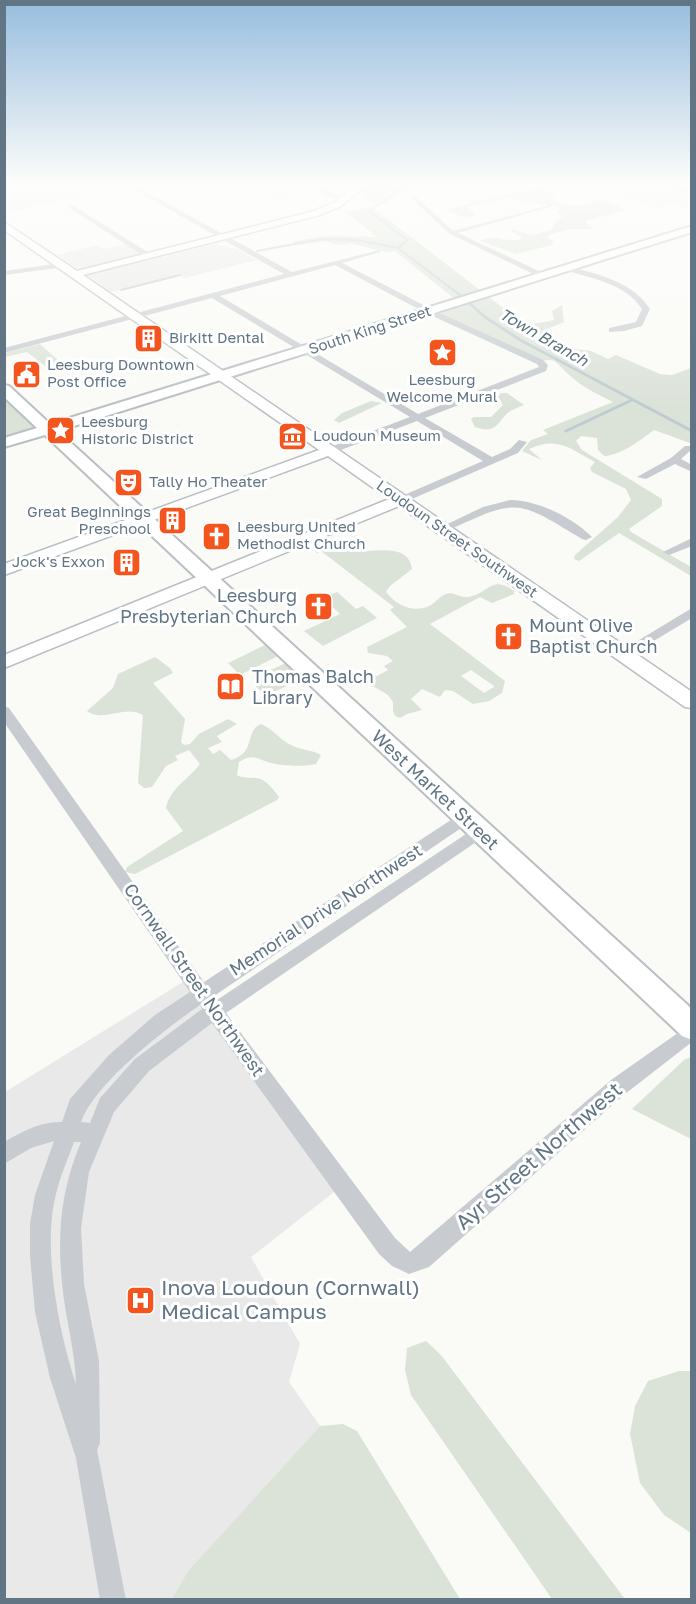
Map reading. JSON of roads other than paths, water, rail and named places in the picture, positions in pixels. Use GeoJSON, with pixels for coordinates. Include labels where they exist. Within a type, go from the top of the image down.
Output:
{"type":"FeatureCollection","features":[{"type":"Feature","properties":{"kind":"main road","name":"South King Street"},"geometry":{"type":"LineString","coordinates":[[4,443],[595,259]]}},
{"type":"Feature","properties":{"kind":"main road","name":"West Market Street"},"geometry":{"type":"LineString","coordinates":[[4,389],[692,1029]]}},
{"type":"Feature","properties":{"kind":"street","name":"Loudoun Street Southwest"},"geometry":{"type":"LineString","coordinates":[[53,259],[692,702]]}},
{"type":"Feature","properties":{"kind":"street"},"geometry":{"type":"LineString","coordinates":[[75,274],[138,259]]}},
{"type":"Feature","properties":{"kind":"street"},"geometry":{"type":"LineString","coordinates":[[261,259],[290,274]]}},
{"type":"Feature","properties":{"kind":"street"},"geometry":{"type":"LineString","coordinates":[[4,351],[347,259]]}},
{"type":"Feature","properties":{"kind":"street"},"geometry":{"type":"LineString","coordinates":[[508,259],[543,275]]}},
{"type":"Feature","properties":{"kind":"street"},"geometry":{"type":"LineString","coordinates":[[4,570],[541,371],[544,365],[540,362],[429,311],[335,262]]}},
{"type":"Feature","properties":{"kind":"street"},"geometry":{"type":"LineString","coordinates":[[4,273],[62,265]]}},
{"type":"Feature","properties":{"kind":"street"},"geometry":{"type":"LineString","coordinates":[[568,267],[621,286],[644,304],[646,309],[639,324],[612,330]]}},
{"type":"Feature","properties":{"kind":"street"},"geometry":{"type":"LineString","coordinates":[[213,295],[491,461]]}},
{"type":"Feature","properties":{"kind":"street"},"geometry":{"type":"LineString","coordinates":[[4,662],[400,500],[514,451],[522,442]]}},
{"type":"Feature","properties":{"kind":"street"},"geometry":{"type":"LineString","coordinates":[[642,477],[675,460],[688,448]]}},
{"type":"Feature","properties":{"kind":"street"},"geometry":{"type":"LineString","coordinates":[[675,460],[692,469]]}},
{"type":"Feature","properties":{"kind":"street"},"geometry":{"type":"LineString","coordinates":[[443,529],[494,507],[524,504],[533,506],[586,537]]}},
{"type":"Feature","properties":{"kind":"street"},"geometry":{"type":"LineString","coordinates":[[669,552],[692,541]]}},
{"type":"Feature","properties":{"kind":"street"},"geometry":{"type":"LineString","coordinates":[[622,654],[692,612]]}},
{"type":"Feature","properties":{"kind":"street","name":"Cornwall Street Northwest"},"geometry":{"type":"LineString","coordinates":[[4,711],[202,992],[387,1246]]}},
{"type":"Feature","properties":{"kind":"street","name":"Memorial Drive Northwest"},"geometry":{"type":"LineString","coordinates":[[112,1599],[88,1458],[62,1378],[46,1312],[41,1256],[41,1224],[45,1196],[77,1106],[103,1074],[161,1021],[344,897],[473,825]]}},
{"type":"Feature","properties":{"kind":"street","name":"Memorial Drive Northwest"},"geometry":{"type":"LineString","coordinates":[[88,1458],[87,1361],[73,1284],[70,1255],[71,1219],[79,1172],[107,1105],[142,1065],[215,1010],[360,913],[473,825]]}},
{"type":"Feature","properties":{"kind":"street"},"geometry":{"type":"LineString","coordinates":[[344,897],[360,913]]}},
{"type":"Feature","properties":{"kind":"street","name":"Ayr Street Northwest"},"geometry":{"type":"LineString","coordinates":[[387,1246],[409,1263],[421,1259],[618,1087],[692,1029]]}},
{"type":"Feature","properties":{"kind":"street"},"geometry":{"type":"LineString","coordinates":[[4,1154],[26,1140],[52,1131],[94,1133]]}},
{"type":"Feature","properties":{"kind":"waterway","name":"Town Branch"},"geometry":{"type":"LineString","coordinates":[[412,259],[469,302]]}},
{"type":"Feature","properties":{"kind":"waterway"},"geometry":{"type":"LineString","coordinates":[[121,290],[180,275]]}},
{"type":"Feature","properties":{"kind":"waterway","name":"Town Branch"},"geometry":{"type":"LineString","coordinates":[[467,301],[485,317],[522,341],[692,431]]}},
{"type":"Feature","properties":{"kind":"waterway"},"geometry":{"type":"LineString","coordinates":[[566,431],[632,400]]}},
{"type":"Feature","properties":{"kind":"place","name":"Birkitt Dental"},"geometry":{"type":"Point","coordinates":[148,338]}},
{"type":"Feature","properties":{"kind":"place","name":"Leesburg Welcome Mural"},"geometry":{"type":"Point","coordinates":[442,353]}},
{"type":"Feature","properties":{"kind":"place","name":"Leesburg Downtown Post Office"},"geometry":{"type":"Point","coordinates":[26,374]}},
{"type":"Feature","properties":{"kind":"place","name":"Leesburg Historic District"},"geometry":{"type":"Point","coordinates":[60,431]}},
{"type":"Feature","properties":{"kind":"place","name":"Loudoun Museum"},"geometry":{"type":"Point","coordinates":[292,436]}},
{"type":"Feature","properties":{"kind":"place","name":"Tally Ho Theater"},"geometry":{"type":"Point","coordinates":[128,482]}},
{"type":"Feature","properties":{"kind":"place","name":"Great Beginnings Preschool"},"geometry":{"type":"Point","coordinates":[172,521]}},
{"type":"Feature","properties":{"kind":"place","name":"Leesburg United Methodist Church"},"geometry":{"type":"Point","coordinates":[216,536]}},
{"type":"Feature","properties":{"kind":"place","name":"Jock's Exxon"},"geometry":{"type":"Point","coordinates":[126,562]}},
{"type":"Feature","properties":{"kind":"place","name":"Leesburg Presbyterian Church"},"geometry":{"type":"Point","coordinates":[318,606]}},
{"type":"Feature","properties":{"kind":"place","name":"Mount Olive Baptist Church"},"geometry":{"type":"Point","coordinates":[508,636]}},
{"type":"Feature","properties":{"kind":"place","name":"Thomas Balch Library"},"geometry":{"type":"Point","coordinates":[231,687]}},
{"type":"Feature","properties":{"kind":"place","name":"Inova Loudoun (Cornwall) Medical Campus"},"geometry":{"type":"Point","coordinates":[140,1300]}}]}
